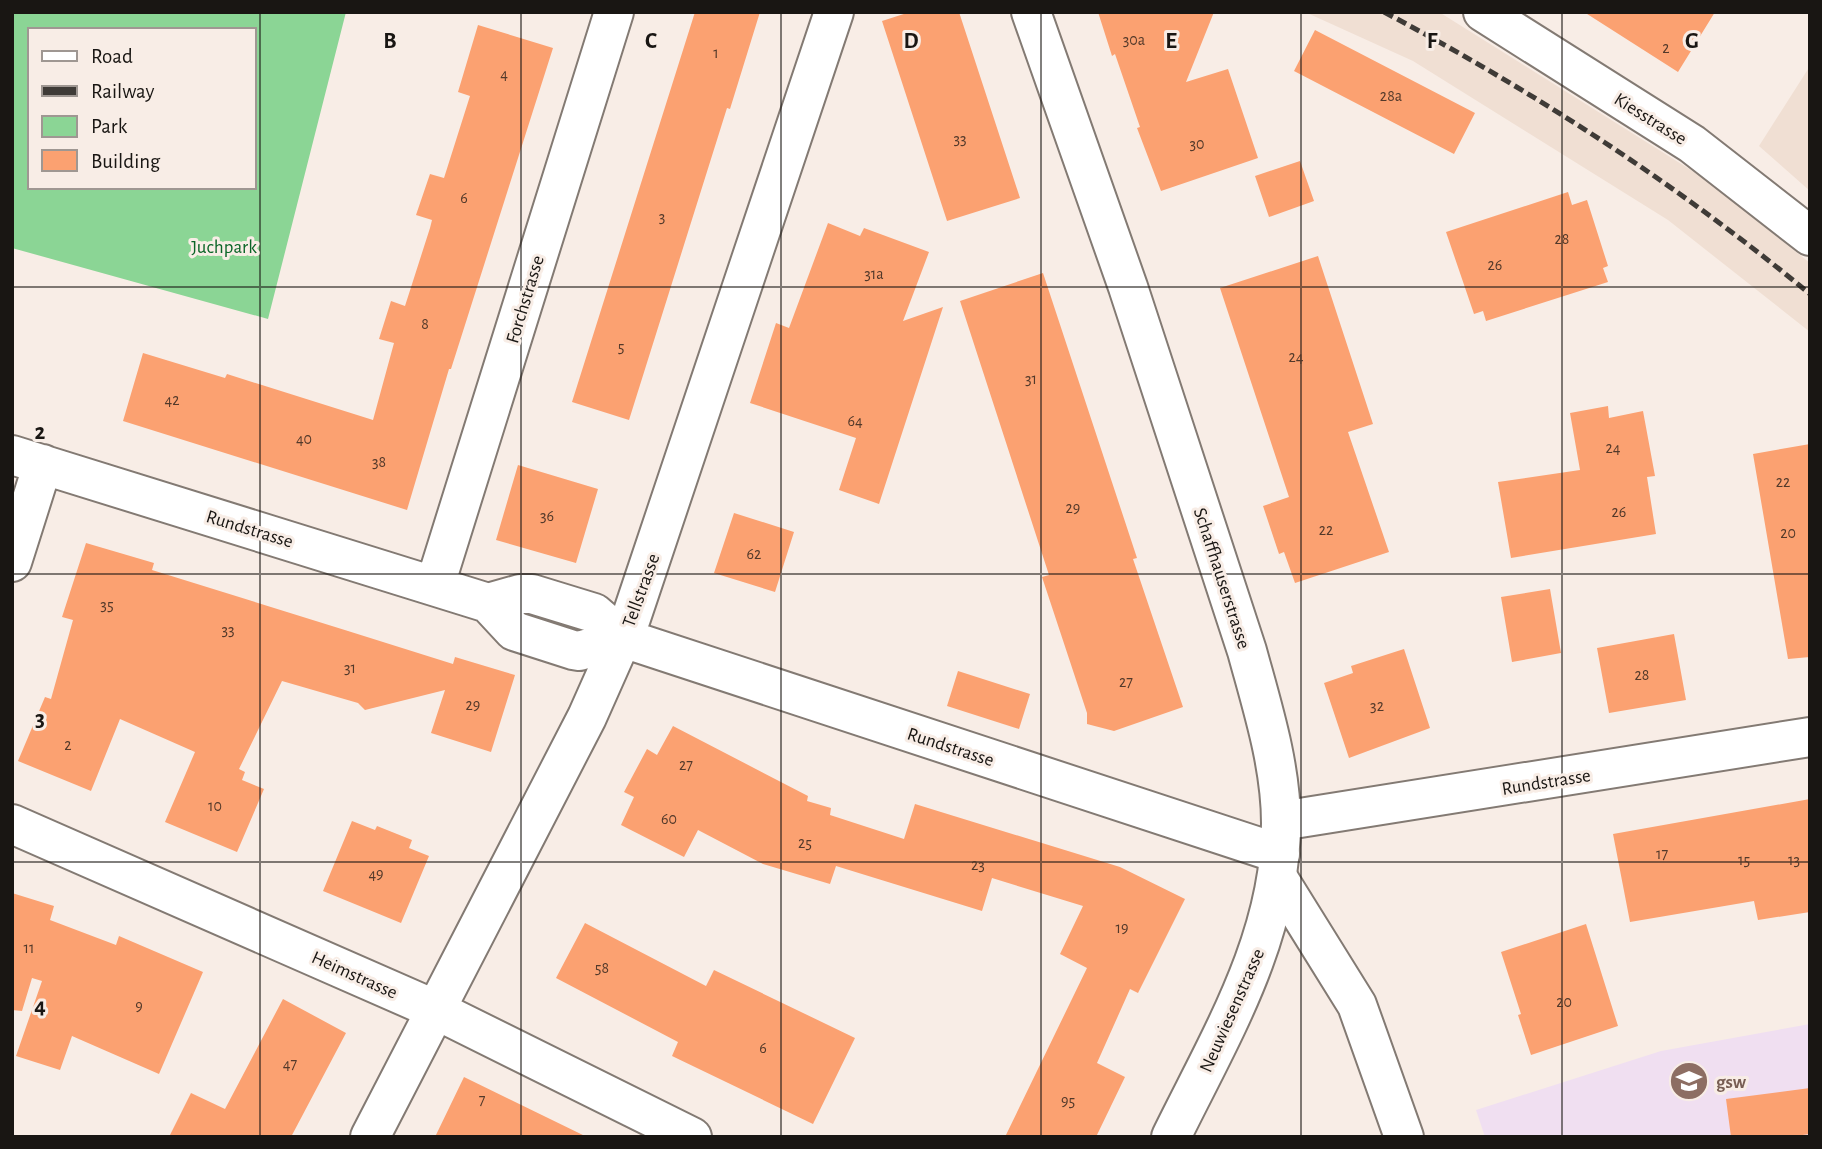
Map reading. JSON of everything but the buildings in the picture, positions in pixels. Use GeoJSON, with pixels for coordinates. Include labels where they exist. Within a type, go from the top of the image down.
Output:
{"type":"FeatureCollection","features":[{"type":"Feature","properties":{"kind":"street","name":"Forchstrasse"},"geometry":{"type":"LineString","coordinates":[[435,586],[614,12]]}},
{"type":"Feature","properties":{"kind":"street","name":"Tellstrasse"},"geometry":{"type":"LineString","coordinates":[[370,1137],[587,716],[623,638],[650,567],[834,12]]}},
{"type":"Feature","properties":{"kind":"street","name":"Schaffhauserstrasse"},"geometry":{"type":"LineString","coordinates":[[1031,12],[1128,287],[1247,651],[1273,757],[1279,851],[1357,1005],[1404,1137]]}},
{"type":"Feature","properties":{"kind":"street","name":"Kiesstrasse"},"geometry":{"type":"LineString","coordinates":[[1483,12],[1521,23],[1692,144],[1810,236]]}},
{"type":"Feature","properties":{"kind":"street","name":"Rundstrasse"},"geometry":{"type":"LineString","coordinates":[[28,460],[488,603],[514,631],[573,650],[579,651],[623,638],[1279,851],[1810,737]]}},
{"type":"Feature","properties":{"kind":"street"},"geometry":{"type":"LineString","coordinates":[[12,562],[28,460]]}},
{"type":"Feature","properties":{"kind":"street","name":"Heimstrasse"},"geometry":{"type":"LineString","coordinates":[[12,824],[436,1010],[692,1137]]}},
{"type":"Feature","properties":{"kind":"street","name":"Neuwiesenstrasse"},"geometry":{"type":"LineString","coordinates":[[1171,1137],[1249,976],[1264,934],[1279,851]]}},
{"type":"Feature","properties":{"kind":"shaded area"},"geometry":{"type":"Polygon","coordinates":[[[1305,12],[1439,12],[1702,177],[1810,263],[1810,332],[1668,220],[1413,61],[1305,12]]]}},
{"type":"Feature","properties":{"kind":"shaded area"},"geometry":{"type":"Polygon","coordinates":[[[1810,66],[1810,191],[1759,146],[1810,66]]]}},
{"type":"Feature","properties":{"kind":"shaded area","name":"gsw"},"geometry":{"type":"Polygon","coordinates":[[[1810,1024],[1810,1137],[1485,1137],[1476,1110],[1661,1051],[1810,1024]]]}},
{"type":"Feature","properties":{"kind":"green space","name":"Juchpark"},"geometry":{"type":"Polygon","coordinates":[[[12,12],[346,12],[268,319],[12,248],[12,12]]]}},
{"type":"Feature","properties":{"kind":"railway"},"geometry":{"type":"LineString","coordinates":[[1384,12],[1496,74],[1604,142],[1709,215],[1810,294]]}},
{"type":"Feature","properties":{"kind":"place","name":"gsw"},"geometry":{"type":"Point","coordinates":[1689,1081]}}]}
